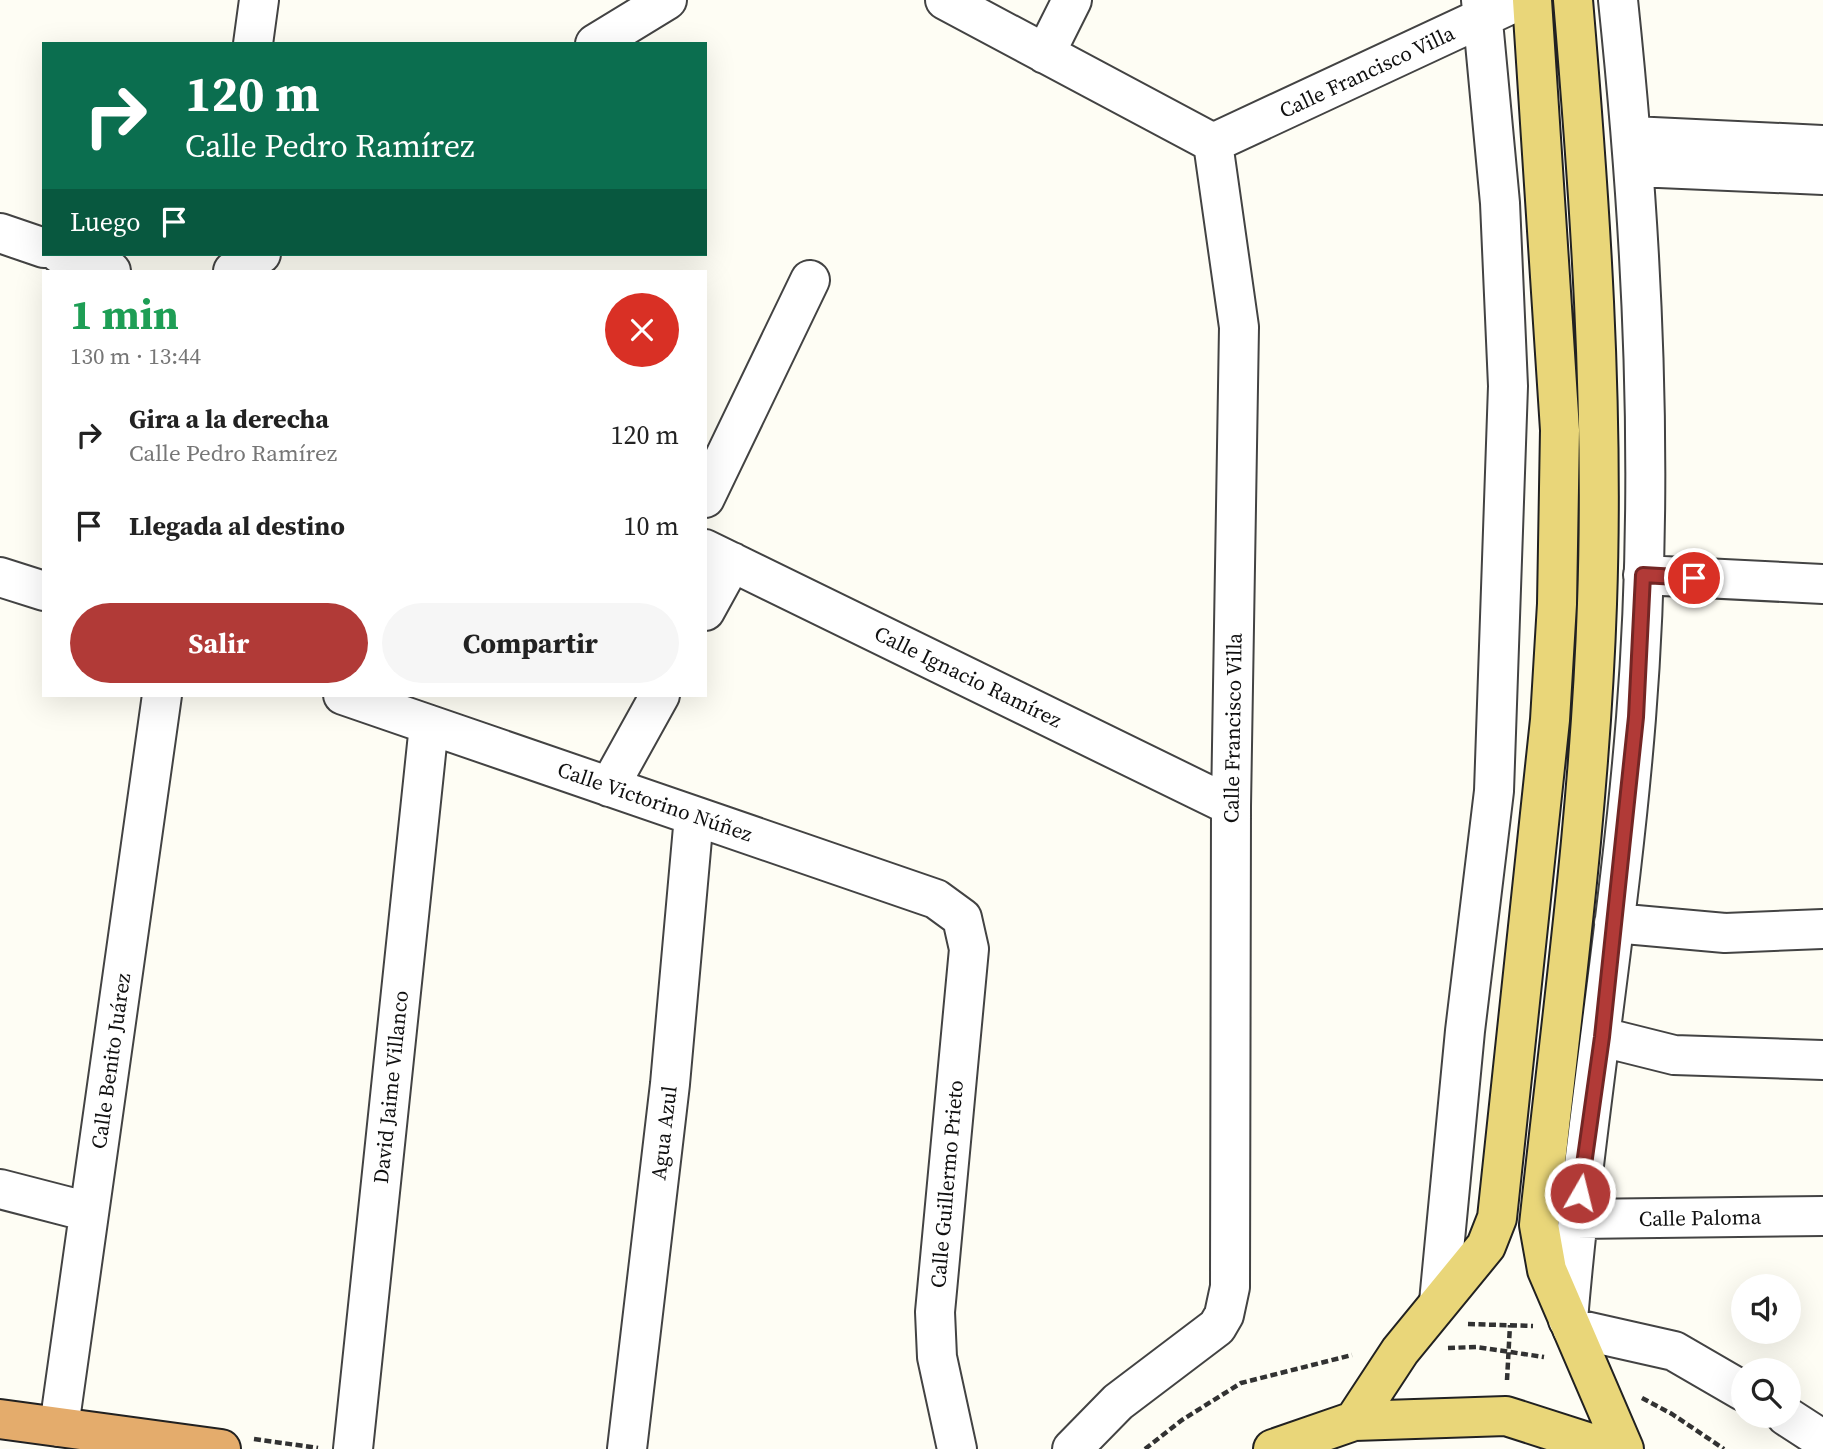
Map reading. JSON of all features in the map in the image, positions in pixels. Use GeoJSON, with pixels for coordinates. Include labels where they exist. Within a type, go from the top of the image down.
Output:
{"type":"FeatureCollection","features":[{"type":"Feature","properties":{"kind":"highway"},"geometry":{"type":"LineString","coordinates":[[0,1419],[221,1449]]}},
{"type":"Feature","properties":{"kind":"main road"},"geometry":{"type":"LineString","coordinates":[[1354,1421],[1430,1313],[1486,1246],[1497,1219],[1550,720],[1557,604],[1560,430],[1532,0]]}},
{"type":"Feature","properties":{"kind":"main road"},"geometry":{"type":"LineString","coordinates":[[1573,0],[1591,208],[1598,426],[1597,604],[1587,768],[1539,1226],[1547,1269],[1624,1449]]}},
{"type":"Feature","properties":{"kind":"main road"},"geometry":{"type":"LineString","coordinates":[[1273,1449],[1354,1421],[1506,1416],[1609,1449]]}},
{"type":"Feature","properties":{"kind":"street"},"geometry":{"type":"LineString","coordinates":[[253,42],[259,0]]}},
{"type":"Feature","properties":{"kind":"street"},"geometry":{"type":"LineString","coordinates":[[598,42],[667,0]]}},
{"type":"Feature","properties":{"kind":"street"},"geometry":{"type":"LineString","coordinates":[[945,0],[1213,144]]}},
{"type":"Feature","properties":{"kind":"street"},"geometry":{"type":"LineString","coordinates":[[1045,54],[1072,0]]}},
{"type":"Feature","properties":{"kind":"street","name":"Calle Francisco Villa"},"geometry":{"type":"LineString","coordinates":[[1072,1449],[1139,1384],[1206,1338],[1224,1315],[1230,1287],[1231,806],[1238,327],[1213,144],[1483,8],[1520,0]]}},
{"type":"Feature","properties":{"kind":"street"},"geometry":{"type":"LineString","coordinates":[[1618,0],[1634,152],[1644,363],[1643,575],[1636,717],[1602,1037],[1577,1219],[1570,1324],[1674,1351],[1731,1384]]}},
{"type":"Feature","properties":{"kind":"street"},"geometry":{"type":"LineString","coordinates":[[1430,1313],[1494,791],[1508,386],[1500,203],[1483,8]]}},
{"type":"Feature","properties":{"kind":"street"},"geometry":{"type":"LineString","coordinates":[[1634,152],[1823,145]]}},
{"type":"Feature","properties":{"kind":"street"},"geometry":{"type":"LineString","coordinates":[[1634,152],[1823,175]]}},
{"type":"Feature","properties":{"kind":"street"},"geometry":{"type":"LineString","coordinates":[[0,233],[42,247]]}},
{"type":"Feature","properties":{"kind":"street"},"geometry":{"type":"LineString","coordinates":[[66,256],[108,270]]}},
{"type":"Feature","properties":{"kind":"street"},"geometry":{"type":"LineString","coordinates":[[235,270],[258,256]]}},
{"type":"Feature","properties":{"kind":"street"},"geometry":{"type":"LineString","coordinates":[[707,494],[810,280]]}},
{"type":"Feature","properties":{"kind":"street"},"geometry":{"type":"LineString","coordinates":[[707,603],[719,555]]}},
{"type":"Feature","properties":{"kind":"street","name":"Calle Ignacio Ramírez"},"geometry":{"type":"LineString","coordinates":[[719,555],[1231,806]]}},
{"type":"Feature","properties":{"kind":"street"},"geometry":{"type":"LineString","coordinates":[[1643,575],[1823,584]]}},
{"type":"Feature","properties":{"kind":"street"},"geometry":{"type":"LineString","coordinates":[[0,577],[42,591]]}},
{"type":"Feature","properties":{"kind":"street","name":"Calle Benito Juárez"},"geometry":{"type":"LineString","coordinates":[[60,1427],[162,697]]}},
{"type":"Feature","properties":{"kind":"street","name":"Calle Victorino Núñez"},"geometry":{"type":"LineString","coordinates":[[349,697],[936,899],[962,918]]}},
{"type":"Feature","properties":{"kind":"street"},"geometry":{"type":"LineString","coordinates":[[610,787],[659,697]]}},
{"type":"Feature","properties":{"kind":"street","name":"David Jaime Villanco"},"geometry":{"type":"LineString","coordinates":[[353,1449],[429,725]]}},
{"type":"Feature","properties":{"kind":"street","name":"Agua Azul"},"geometry":{"type":"LineString","coordinates":[[627,1449],[670,1084],[694,816]]}},
{"type":"Feature","properties":{"kind":"street","name":"Calle Guillermo Prieto"},"geometry":{"type":"LineString","coordinates":[[957,1449],[937,1357],[935,1312],[970,949],[962,918]]}},
{"type":"Feature","properties":{"kind":"street"},"geometry":{"type":"LineString","coordinates":[[1614,923],[1725,933],[1823,929]]}},
{"type":"Feature","properties":{"kind":"street"},"geometry":{"type":"LineString","coordinates":[[1602,1037],[1674,1055],[1823,1060]]}},
{"type":"Feature","properties":{"kind":"street"},"geometry":{"type":"LineString","coordinates":[[0,1189],[89,1212]]}},
{"type":"Feature","properties":{"kind":"street","name":"Calle Paloma"},"geometry":{"type":"LineString","coordinates":[[1577,1219],[1823,1216]]}},
{"type":"Feature","properties":{"kind":"street"},"geometry":{"type":"LineString","coordinates":[[1801,1426],[1823,1440]]}},
{"type":"Feature","properties":{"kind":"path"},"geometry":{"type":"LineString","coordinates":[[1430,1313],[1570,1324]]}},
{"type":"Feature","properties":{"kind":"route"},"geometry":{"type":"LineString","coordinates":[[1580,1193],[1602,1037],[1636,717],[1643,575],[1694,578]]}}]}
